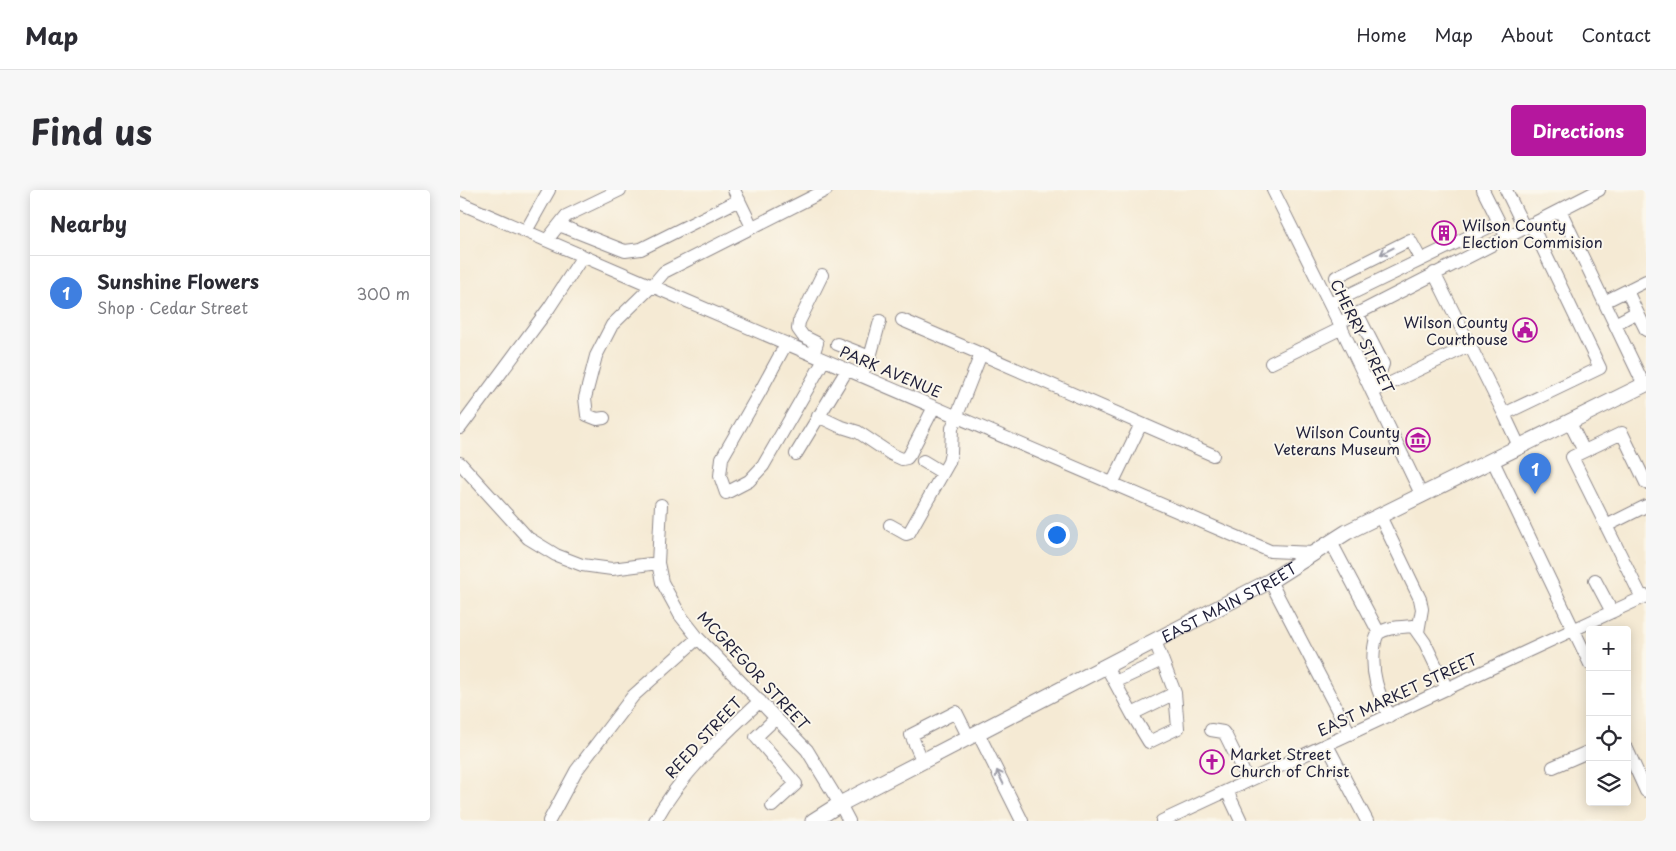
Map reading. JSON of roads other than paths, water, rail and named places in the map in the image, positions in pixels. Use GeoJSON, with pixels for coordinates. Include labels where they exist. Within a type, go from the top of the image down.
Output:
{"type":"FeatureCollection","features":[{"type":"Feature","properties":{"kind":"main road","name":"EAST MAIN STREET"},"geometry":{"type":"LineString","coordinates":[[813,821],[840,804],[1270,581],[1331,542],[1380,516],[1645,385]]}},
{"type":"Feature","properties":{"kind":"street"},"geometry":{"type":"LineString","coordinates":[[526,231],[550,190]]}},
{"type":"Feature","properties":{"kind":"street"},"geometry":{"type":"LineString","coordinates":[[547,240],[566,216],[620,190]]}},
{"type":"Feature","properties":{"kind":"street"},"geometry":{"type":"LineString","coordinates":[[604,418],[597,419],[588,415],[585,398],[596,356],[612,325],[664,272],[826,190]]}},
{"type":"Feature","properties":{"kind":"street","name":"CHERRY STREET"},"geometry":{"type":"LineString","coordinates":[[1273,190],[1422,496]]}},
{"type":"Feature","properties":{"kind":"street"},"geometry":{"type":"LineString","coordinates":[[1483,190],[1506,236]]}},
{"type":"Feature","properties":{"kind":"street"},"geometry":{"type":"LineString","coordinates":[[1504,414],[1600,368],[1528,226],[1506,190]]}},
{"type":"Feature","properties":{"kind":"street"},"geometry":{"type":"LineString","coordinates":[[1271,363],[1340,325],[1357,313],[1596,191]]}},
{"type":"Feature","properties":{"kind":"street"},"geometry":{"type":"LineString","coordinates":[[559,226],[625,251],[641,249],[737,195],[752,227]]}},
{"type":"Feature","properties":{"kind":"street","name":"PARK AVENUE"},"geometry":{"type":"LineString","coordinates":[[460,202],[1270,552],[1312,554]]}},
{"type":"Feature","properties":{"kind":"street"},"geometry":{"type":"LineString","coordinates":[[1560,210],[1645,385]]}},
{"type":"Feature","properties":{"kind":"street"},"geometry":{"type":"LineString","coordinates":[[1330,304],[1499,222]]}},
{"type":"Feature","properties":{"kind":"street"},"geometry":{"type":"LineString","coordinates":[[1345,297],[1336,277],[1410,240],[1421,260]]}},
{"type":"Feature","properties":{"kind":"street"},"geometry":{"type":"LineString","coordinates":[[460,428],[549,308],[583,256]]}},
{"type":"Feature","properties":{"kind":"street"},"geometry":{"type":"LineString","coordinates":[[1434,273],[1520,448]]}},
{"type":"Feature","properties":{"kind":"street"},"geometry":{"type":"LineString","coordinates":[[786,344],[762,390],[722,458],[720,476],[726,493],[749,481],[763,466],[818,358],[817,343],[803,336],[798,330],[799,322],[822,274]]}},
{"type":"Feature","properties":{"kind":"street"},"geometry":{"type":"LineString","coordinates":[[1604,302],[1646,282]]}},
{"type":"Feature","properties":{"kind":"street"},"geometry":{"type":"LineString","coordinates":[[1627,291],[1646,330]]}},
{"type":"Feature","properties":{"kind":"street"},"geometry":{"type":"LineString","coordinates":[[1615,324],[1637,312]]}},
{"type":"Feature","properties":{"kind":"street"},"geometry":{"type":"LineString","coordinates":[[1357,313],[1383,364],[1379,375],[1369,387]]}},
{"type":"Feature","properties":{"kind":"street"},"geometry":{"type":"LineString","coordinates":[[902,320],[1213,455]]}},
{"type":"Feature","properties":{"kind":"street"},"geometry":{"type":"LineString","coordinates":[[861,376],[870,357],[880,321]]}},
{"type":"Feature","properties":{"kind":"street"},"geometry":{"type":"LineString","coordinates":[[837,344],[870,357]]}},
{"type":"Feature","properties":{"kind":"street"},"geometry":{"type":"LineString","coordinates":[[1369,387],[1470,344]]}},
{"type":"Feature","properties":{"kind":"street"},"geometry":{"type":"LineString","coordinates":[[890,524],[906,534],[909,533],[949,462],[955,416],[981,354]]}},
{"type":"Feature","properties":{"kind":"street"},"geometry":{"type":"LineString","coordinates":[[796,454],[846,370]]}},
{"type":"Feature","properties":{"kind":"street"},"geometry":{"type":"LineString","coordinates":[[818,416],[858,432],[902,459],[907,458],[910,454],[934,407]]}},
{"type":"Feature","properties":{"kind":"street"},"geometry":{"type":"LineString","coordinates":[[1570,423],[1584,451]]}},
{"type":"Feature","properties":{"kind":"street"},"geometry":{"type":"LineString","coordinates":[[1112,484],[1141,424]]}},
{"type":"Feature","properties":{"kind":"street"},"geometry":{"type":"LineString","coordinates":[[1644,597],[1572,457],[1622,433],[1646,483]]}},
{"type":"Feature","properties":{"kind":"street"},"geometry":{"type":"LineString","coordinates":[[923,461],[943,473]]}},
{"type":"Feature","properties":{"kind":"street"},"geometry":{"type":"LineString","coordinates":[[1493,461],[1586,656]]}},
{"type":"Feature","properties":{"kind":"street"},"geometry":{"type":"LineString","coordinates":[[460,463],[528,538],[556,555],[582,565],[612,569],[658,563]]}},
{"type":"Feature","properties":{"kind":"street","name":"MCGREGOR STREET"},"geometry":{"type":"LineString","coordinates":[[661,505],[658,563],[662,582],[680,614],[698,638],[807,750],[849,821]]}},
{"type":"Feature","properties":{"kind":"street"},"geometry":{"type":"LineString","coordinates":[[1606,526],[1646,506]]}},
{"type":"Feature","properties":{"kind":"street"},"geometry":{"type":"LineString","coordinates":[[1380,516],[1420,599],[1422,610],[1418,632]]}},
{"type":"Feature","properties":{"kind":"street"},"geometry":{"type":"LineString","coordinates":[[1331,542],[1379,633]]}},
{"type":"Feature","properties":{"kind":"street"},"geometry":{"type":"LineString","coordinates":[[1595,580],[1612,612]]}},
{"type":"Feature","properties":{"kind":"street"},"geometry":{"type":"LineString","coordinates":[[1270,581],[1350,734]]}},
{"type":"Feature","properties":{"kind":"street","name":"EAST MARKET STREET"},"geometry":{"type":"LineString","coordinates":[[1162,821],[1644,597]]}},
{"type":"Feature","properties":{"kind":"street"},"geometry":{"type":"LineString","coordinates":[[1389,716],[1374,678],[1372,664],[1376,638],[1379,633],[1391,629],[1414,626],[1447,689]]}},
{"type":"Feature","properties":{"kind":"street"},"geometry":{"type":"LineString","coordinates":[[549,821],[576,771],[632,696],[698,638]]}},
{"type":"Feature","properties":{"kind":"street"},"geometry":{"type":"LineString","coordinates":[[1106,666],[1149,742],[1178,728],[1175,693],[1155,641]]}},
{"type":"Feature","properties":{"kind":"street"},"geometry":{"type":"LineString","coordinates":[[1115,682],[1162,660]]}},
{"type":"Feature","properties":{"kind":"street"},"geometry":{"type":"LineString","coordinates":[[1132,714],[1175,693]]}},
{"type":"Feature","properties":{"kind":"street","name":"REED STREET"},"geometry":{"type":"LineString","coordinates":[[654,821],[666,801],[710,748],[760,701]]}},
{"type":"Feature","properties":{"kind":"street"},"geometry":{"type":"LineString","coordinates":[[922,762],[911,735],[956,712],[973,735],[1022,821]]}},
{"type":"Feature","properties":{"kind":"street"},"geometry":{"type":"LineString","coordinates":[[772,806],[796,784],[756,737],[776,718]]}},
{"type":"Feature","properties":{"kind":"street"},"geometry":{"type":"LineString","coordinates":[[1211,730],[1218,730],[1226,736],[1248,781]]}},
{"type":"Feature","properties":{"kind":"street"},"geometry":{"type":"LineString","coordinates":[[1328,744],[1367,821]]}},
{"type":"Feature","properties":{"kind":"street"},"geometry":{"type":"LineString","coordinates":[[1553,767],[1586,753]]}},
{"type":"Feature","properties":{"kind":"street"},"geometry":{"type":"LineString","coordinates":[[1631,757],[1645,785]]}},
{"type":"Feature","properties":{"kind":"street"},"geometry":{"type":"LineString","coordinates":[[1226,791],[1241,821]]}},
{"type":"Feature","properties":{"kind":"place","name":"Wilson County Election Commision"},"geometry":{"type":"Point","coordinates":[1444,233]}},
{"type":"Feature","properties":{"kind":"place","name":"Wilson County Courthouse"},"geometry":{"type":"Point","coordinates":[1525,330]}},
{"type":"Feature","properties":{"kind":"place","name":"Wilson County Veterans Museum"},"geometry":{"type":"Point","coordinates":[1418,440]}},
{"type":"Feature","properties":{"kind":"place","name":"Sunshine Flowers"},"geometry":{"type":"Point","coordinates":[1535,494]}},
{"type":"Feature","properties":{"kind":"place","name":"Market Street Church of Christ"},"geometry":{"type":"Point","coordinates":[1212,762]}}]}
